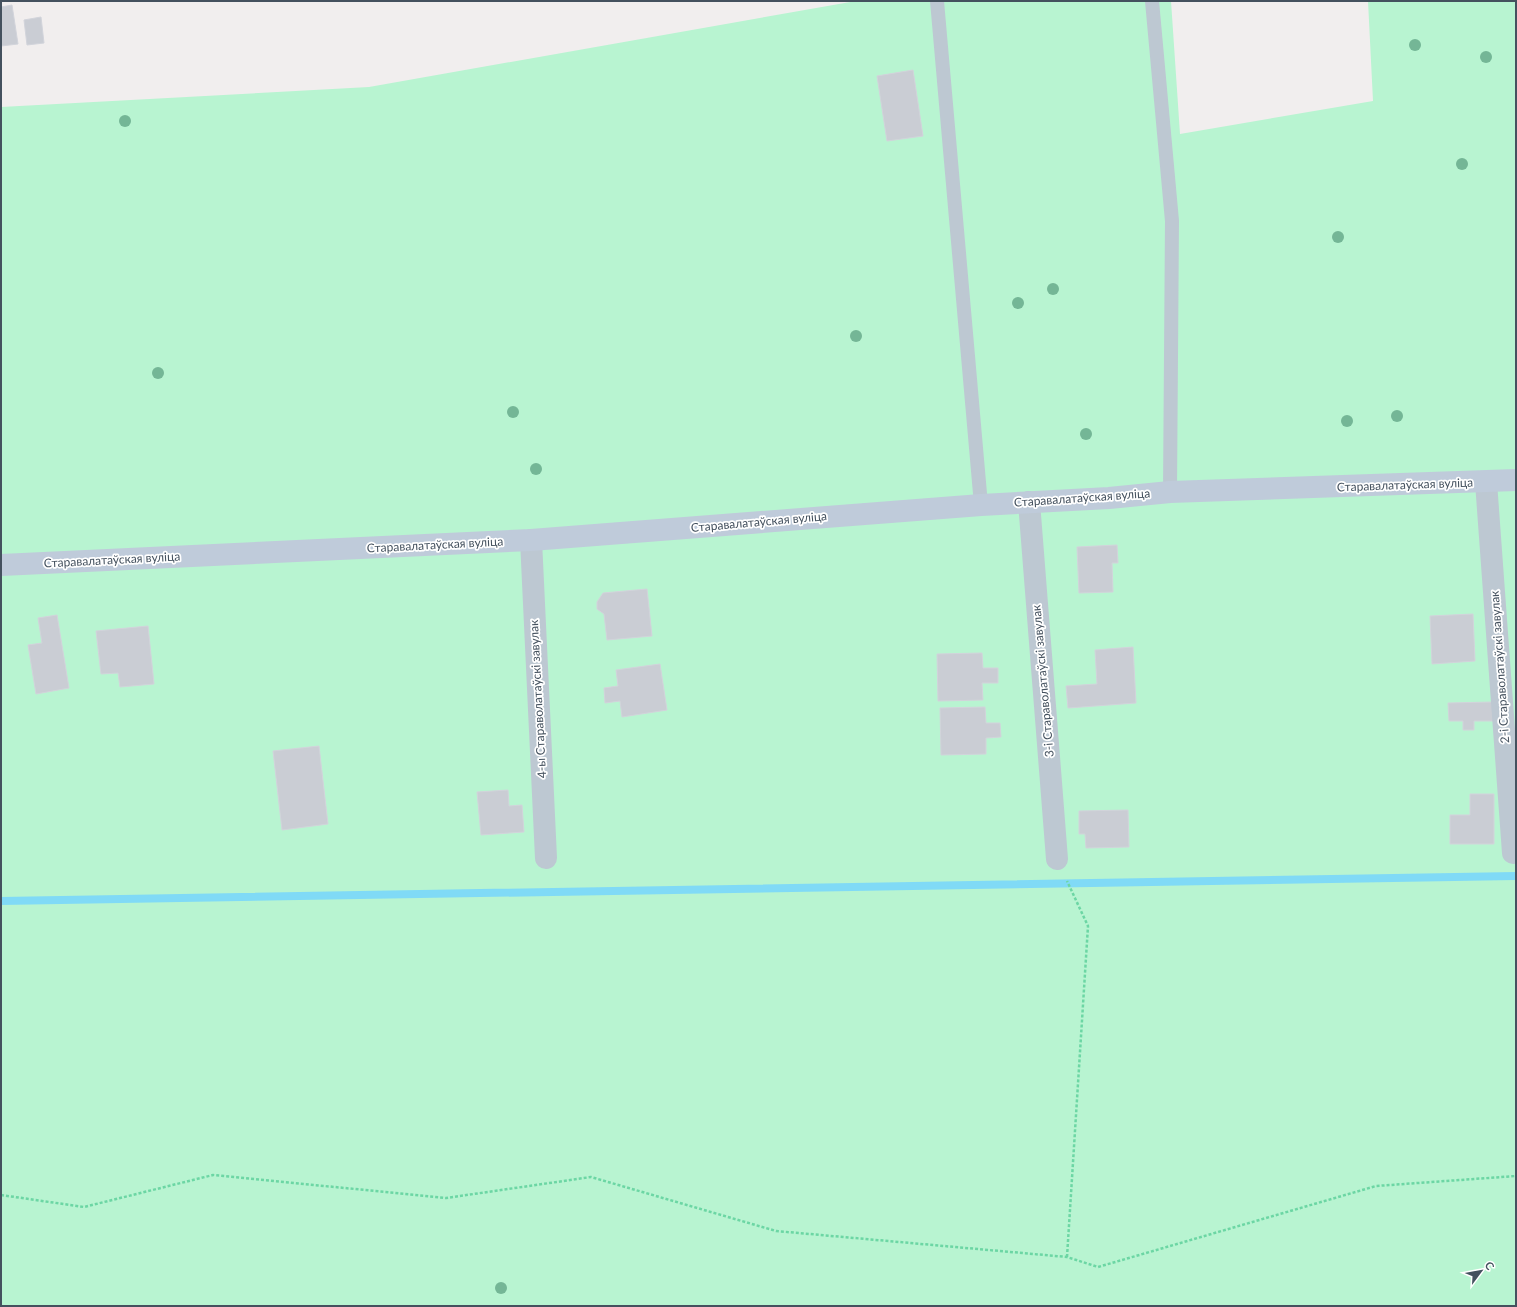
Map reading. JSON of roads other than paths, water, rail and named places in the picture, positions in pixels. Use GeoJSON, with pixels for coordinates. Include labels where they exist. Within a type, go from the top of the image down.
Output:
{"type":"FeatureCollection","features":[{"type":"Feature","properties":{"kind":"street","name":"Старавалатаўская вуліца"},"geometry":{"type":"LineString","coordinates":[[1,565],[531,540],[980,504],[1170,492],[1516,480]]}},
{"type":"Feature","properties":{"kind":"street","name":"2-і Стараволатаўскі завулак"},"geometry":{"type":"LineString","coordinates":[[1486,482],[1513,853]]}},
{"type":"Feature","properties":{"kind":"street","name":"3-і Стараволатаўскі завулак"},"geometry":{"type":"LineString","coordinates":[[1028,502],[1057,859]]}},
{"type":"Feature","properties":{"kind":"street","name":"4-ы Стараволатаўскі завулак"},"geometry":{"type":"LineString","coordinates":[[531,540],[546,858]]}},
{"type":"Feature","properties":{"kind":"lane"},"geometry":{"type":"LineString","coordinates":[[937,1],[980,504]]}},
{"type":"Feature","properties":{"kind":"lane"},"geometry":{"type":"LineString","coordinates":[[1152,1],[1172,221],[1170,492]]}},
{"type":"Feature","properties":{"kind":"waterway"},"geometry":{"type":"LineString","coordinates":[[1,901],[1516,876]]}}]}
